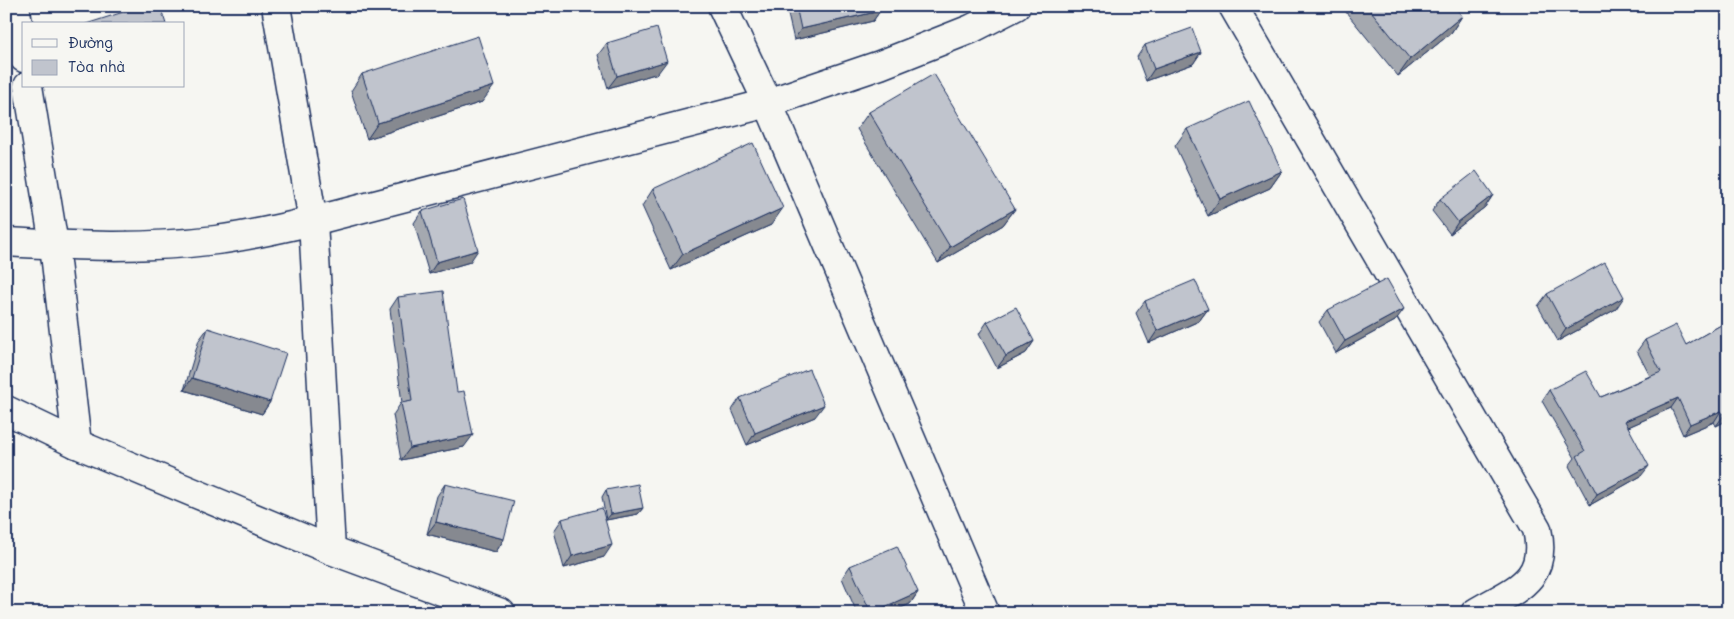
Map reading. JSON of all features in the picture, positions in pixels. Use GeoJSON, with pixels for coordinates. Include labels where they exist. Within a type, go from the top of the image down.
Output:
{"type":"FeatureCollection","features":[{"type":"Feature","properties":{"kind":"street"},"geometry":{"type":"LineString","coordinates":[[15,6],[22,46]]}},
{"type":"Feature","properties":{"kind":"street"},"geometry":{"type":"LineString","coordinates":[[276,6],[313,221],[331,550]]}},
{"type":"Feature","properties":{"kind":"street"},"geometry":{"type":"LineString","coordinates":[[722,6],[768,103],[985,613]]}},
{"type":"Feature","properties":{"kind":"street"},"geometry":{"type":"LineString","coordinates":[[6,242],[54,245],[143,246],[179,244],[261,233],[313,221],[768,103],[889,61],[971,29],[1016,6]]}},
{"type":"Feature","properties":{"kind":"street"},"geometry":{"type":"LineString","coordinates":[[1233,6],[1537,529],[1540,553],[1532,576],[1525,583],[1475,613]]}},
{"type":"Feature","properties":{"kind":"street"},"geometry":{"type":"LineString","coordinates":[[28,88],[54,245],[77,444]]}},
{"type":"Feature","properties":{"kind":"street"},"geometry":{"type":"LineString","coordinates":[[6,410],[77,444],[331,550],[501,613]]}},
{"type":"Feature","properties":{"kind":"building"},"geometry":{"type":"Polygon","coordinates":[[[142,6],[160,6],[165,22],[92,22],[142,6]]]}},
{"type":"Feature","properties":{"kind":"building"},"geometry":{"type":"Polygon","coordinates":[[[796,6],[879,6],[880,11],[801,29],[796,6]]]}},
{"type":"Feature","properties":{"kind":"building"},"geometry":{"type":"Polygon","coordinates":[[[1367,6],[1454,6],[1462,16],[1410,59],[1367,6]]]}},
{"type":"Feature","properties":{"kind":"building"},"geometry":{"type":"Polygon","coordinates":[[[657,28],[667,61],[617,76],[607,43],[657,28]]]}},
{"type":"Feature","properties":{"kind":"building"},"geometry":{"type":"Polygon","coordinates":[[[1192,28],[1201,52],[1154,69],[1145,45],[1192,28]]]}},
{"type":"Feature","properties":{"kind":"building"},"geometry":{"type":"Polygon","coordinates":[[[478,36],[494,86],[378,123],[362,74],[478,36]]]}},
{"type":"Feature","properties":{"kind":"building"},"geometry":{"type":"Polygon","coordinates":[[[934,74],[1015,209],[950,247],[869,112],[934,74]]]}},
{"type":"Feature","properties":{"kind":"building"},"geometry":{"type":"Polygon","coordinates":[[[1249,101],[1282,171],[1220,199],[1187,129],[1249,101]]]}},
{"type":"Feature","properties":{"kind":"building"},"geometry":{"type":"Polygon","coordinates":[[[6,131],[8,131],[8,166],[6,166],[6,131]]]}},
{"type":"Feature","properties":{"kind":"building"},"geometry":{"type":"Polygon","coordinates":[[[753,143],[783,208],[683,254],[653,189],[753,143]]]}},
{"type":"Feature","properties":{"kind":"building"},"geometry":{"type":"Polygon","coordinates":[[[1476,171],[1493,195],[1458,222],[1440,199],[1476,171]]]}},
{"type":"Feature","properties":{"kind":"building"},"geometry":{"type":"Polygon","coordinates":[[[463,199],[478,250],[437,262],[422,211],[463,199]]]}},
{"type":"Feature","properties":{"kind":"building"},"geometry":{"type":"Polygon","coordinates":[[[1605,262],[1624,297],[1566,329],[1547,294],[1605,262]]]}},
{"type":"Feature","properties":{"kind":"building"},"geometry":{"type":"Polygon","coordinates":[[[1387,279],[1404,309],[1345,341],[1328,310],[1387,279]]]}},
{"type":"Feature","properties":{"kind":"building"},"geometry":{"type":"Polygon","coordinates":[[[1195,280],[1208,309],[1157,331],[1145,301],[1195,280]]]}},
{"type":"Feature","properties":{"kind":"building"},"geometry":{"type":"Polygon","coordinates":[[[443,291],[457,392],[464,391],[473,435],[410,448],[401,403],[412,401],[398,297],[443,291]]]}},
{"type":"Feature","properties":{"kind":"building"},"geometry":{"type":"Polygon","coordinates":[[[1016,307],[1034,341],[1006,356],[987,322],[1016,307]]]}},
{"type":"Feature","properties":{"kind":"building"},"geometry":{"type":"Polygon","coordinates":[[[1728,321],[1728,413],[1724,415],[1721,411],[1690,424],[1678,398],[1625,421],[1649,466],[1597,494],[1577,456],[1585,451],[1549,390],[1586,371],[1601,397],[1661,372],[1645,340],[1676,325],[1686,345],[1728,321]]]}},
{"type":"Feature","properties":{"kind":"building"},"geometry":{"type":"Polygon","coordinates":[[[208,328],[286,353],[270,402],[192,378],[208,328]]]}},
{"type":"Feature","properties":{"kind":"building"},"geometry":{"type":"Polygon","coordinates":[[[809,369],[824,405],[755,433],[740,398],[809,369]]]}},
{"type":"Feature","properties":{"kind":"building"},"geometry":{"type":"Polygon","coordinates":[[[445,484],[514,501],[504,539],[436,522],[445,484]]]}},
{"type":"Feature","properties":{"kind":"building"},"geometry":{"type":"Polygon","coordinates":[[[638,484],[643,508],[611,514],[606,490],[638,484]]]}},
{"type":"Feature","properties":{"kind":"building"},"geometry":{"type":"Polygon","coordinates":[[[602,508],[612,545],[572,556],[562,519],[602,508]]]}},
{"type":"Feature","properties":{"kind":"building"},"geometry":{"type":"Polygon","coordinates":[[[897,546],[918,592],[871,613],[850,566],[897,546]]]}}]}
